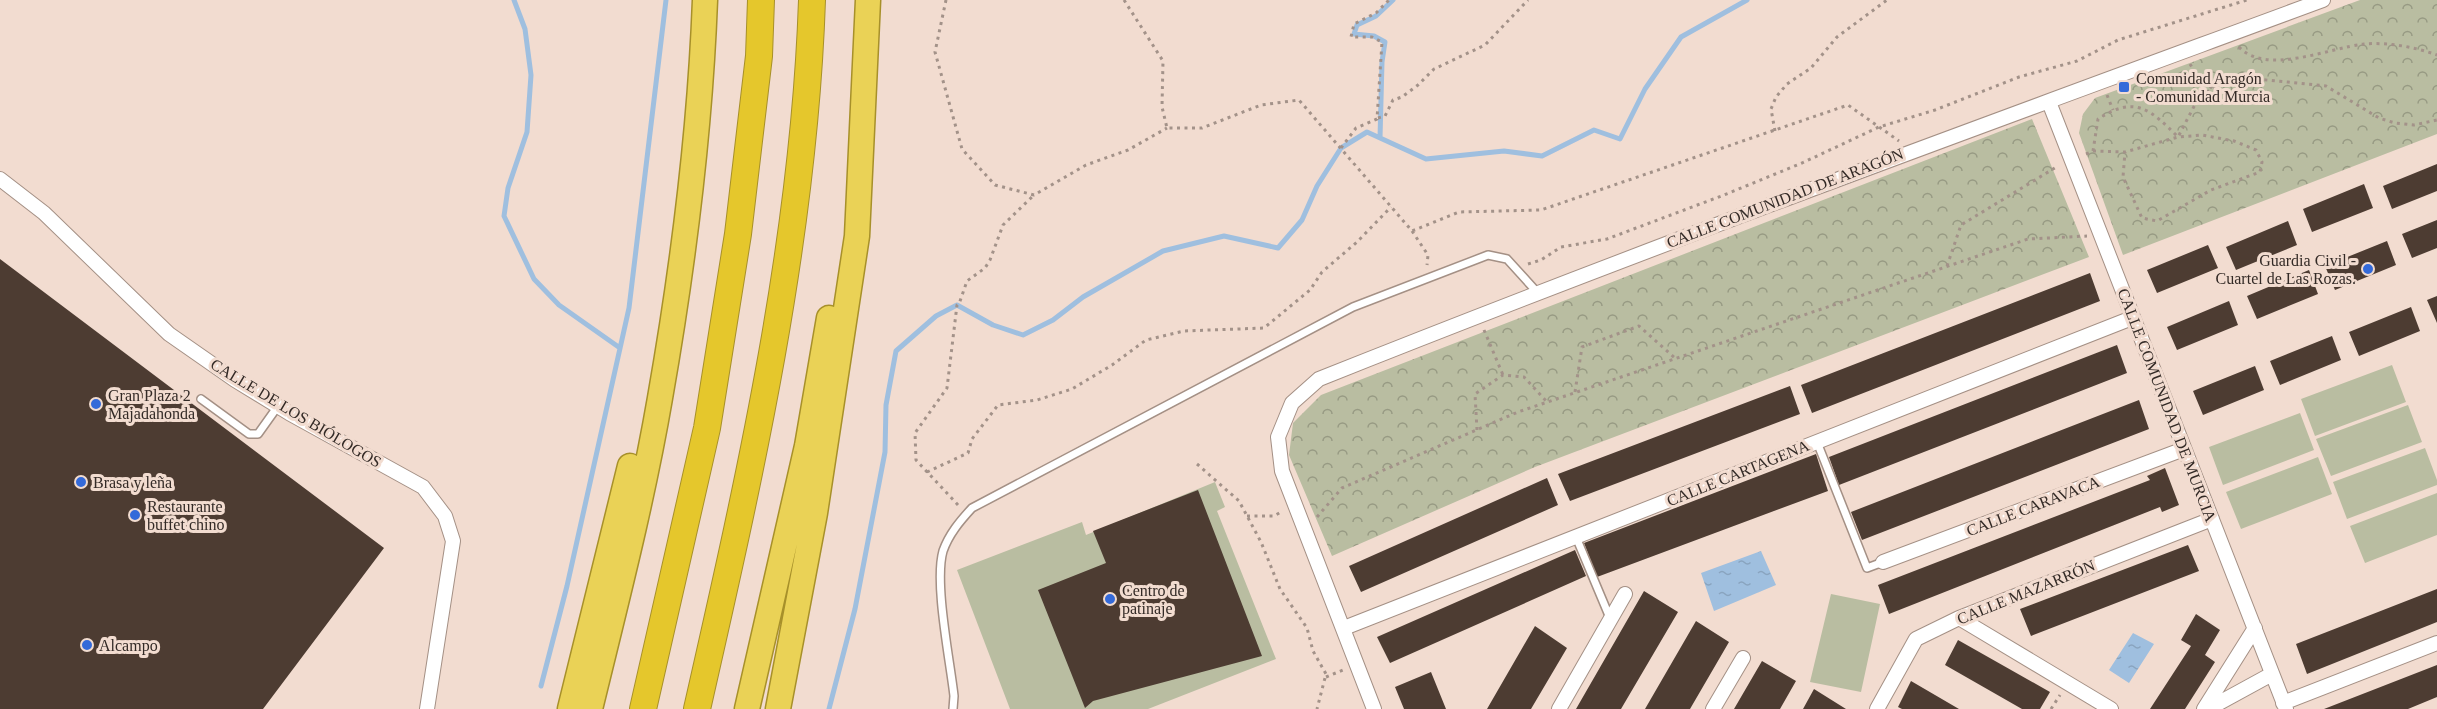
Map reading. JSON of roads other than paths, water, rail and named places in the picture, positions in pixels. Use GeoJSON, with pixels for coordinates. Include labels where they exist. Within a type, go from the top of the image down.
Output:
{"type":"FeatureCollection","features":[{"type":"Feature","properties":{"kind":"highway"},"geometry":{"type":"LineString","coordinates":[[590,709],[635,519],[660,398],[689,207],[703,50],[705,0]]}},
{"type":"Feature","properties":{"kind":"highway"},"geometry":{"type":"LineString","coordinates":[[643,709],[707,428],[738,234],[759,56],[761,0]]}},
{"type":"Feature","properties":{"kind":"highway"},"geometry":{"type":"LineString","coordinates":[[697,709],[757,436],[792,240],[810,55],[812,0]]}},
{"type":"Feature","properties":{"kind":"highway"},"geometry":{"type":"LineString","coordinates":[[777,709],[815,513],[857,236],[868,0]]}},
{"type":"Feature","properties":{"kind":"highway"},"geometry":{"type":"LineString","coordinates":[[747,709],[807,446],[843,242],[866,57]]}},
{"type":"Feature","properties":{"kind":"highway"},"geometry":{"type":"LineString","coordinates":[[570,709],[683,245]]}},
{"type":"Feature","properties":{"kind":"street","name":"CALLE COMUNIDAD DE ARAGÓN"},"geometry":{"type":"LineString","coordinates":[[1344,628],[1282,471],[1278,437],[1293,403],[1319,379],[1537,292],[1912,150],[2049,102],[2323,0]]}},
{"type":"Feature","properties":{"kind":"street","name":"CALLE COMUNIDAD DE MURCIA"},"geometry":{"type":"LineString","coordinates":[[2049,102],[2285,706]]}},
{"type":"Feature","properties":{"kind":"street","name":"CALLE DE LOS BIÓLOGOS"},"geometry":{"type":"LineString","coordinates":[[0,179],[45,213],[169,334],[278,406],[423,488],[445,516],[453,541],[427,709]]}},
{"type":"Feature","properties":{"kind":"street","name":"CALLE CARTAGENA"},"geometry":{"type":"LineString","coordinates":[[1344,628],[2132,318]]}},
{"type":"Feature","properties":{"kind":"street","name":"CALLE CARAVACA"},"geometry":{"type":"LineString","coordinates":[[1883,562],[2184,449]]}},
{"type":"Feature","properties":{"kind":"street","name":"CALLE MAZARRÓN"},"geometry":{"type":"LineString","coordinates":[[1877,709],[1916,639],[1959,618],[2212,519]]}},
{"type":"Feature","properties":{"kind":"street"},"geometry":{"type":"LineString","coordinates":[[1559,709],[1625,594]]}},
{"type":"Feature","properties":{"kind":"street"},"geometry":{"type":"LineString","coordinates":[[1959,618],[2111,709]]}},
{"type":"Feature","properties":{"kind":"street"},"geometry":{"type":"LineString","coordinates":[[1344,628],[1374,709]]}},
{"type":"Feature","properties":{"kind":"street"},"geometry":{"type":"LineString","coordinates":[[2206,709],[2254,628]]}},
{"type":"Feature","properties":{"kind":"street"},"geometry":{"type":"LineString","coordinates":[[2285,706],[2437,642]]}},
{"type":"Feature","properties":{"kind":"street"},"geometry":{"type":"LineString","coordinates":[[1713,709],[1743,658]]}},
{"type":"Feature","properties":{"kind":"street"},"geometry":{"type":"LineString","coordinates":[[2206,709],[2272,674]]}},
{"type":"Feature","properties":{"kind":"lane"},"geometry":{"type":"LineString","coordinates":[[953,709],[954,696],[941,577],[943,551],[955,527],[972,508],[1353,307],[1488,255],[1507,259],[1537,292]]}},
{"type":"Feature","properties":{"kind":"lane"},"geometry":{"type":"LineString","coordinates":[[201,399],[249,434],[258,434],[278,406]]}},
{"type":"Feature","properties":{"kind":"lane"},"geometry":{"type":"LineString","coordinates":[[1817,442],[1867,568],[1883,562]]}},
{"type":"Feature","properties":{"kind":"lane"},"geometry":{"type":"LineString","coordinates":[[1576,537],[1611,619]]}},
{"type":"Feature","properties":{"kind":"water"},"geometry":{"type":"Polygon","coordinates":[[[1761,551],[1776,585],[1714,611],[1701,573],[1761,551]]]}},
{"type":"Feature","properties":{"kind":"water"},"geometry":{"type":"Polygon","coordinates":[[[2133,633],[2154,644],[2129,683],[2109,670],[2133,633]]]}},
{"type":"Feature","properties":{"kind":"waterway"},"geometry":{"type":"LineString","coordinates":[[514,0],[525,29],[531,75],[527,132],[508,188],[504,216],[534,279],[559,305],[620,348]]}},
{"type":"Feature","properties":{"kind":"waterway"},"geometry":{"type":"LineString","coordinates":[[541,686],[567,586],[629,308],[666,0]]}},
{"type":"Feature","properties":{"kind":"waterway"},"geometry":{"type":"LineString","coordinates":[[1380,138],[1382,62],[1385,42],[1374,36],[1354,34],[1357,25],[1376,16],[1393,0]]}},
{"type":"Feature","properties":{"kind":"waterway"},"geometry":{"type":"LineString","coordinates":[[829,709],[855,609],[885,452],[886,405],[896,351],[936,316],[957,305],[993,325],[1023,335],[1053,320],[1083,297],[1163,251],[1224,236],[1278,248],[1302,220],[1317,186],[1341,148],[1367,132],[1426,159],[1504,151],[1542,156],[1594,130],[1620,139],[1645,89],[1681,37],[1747,0]]}},
{"type":"Feature","properties":{"kind":"place","name":"Comunidad Aragón - Comunidad Murcia"},"geometry":{"type":"Point","coordinates":[2124,87]}},
{"type":"Feature","properties":{"kind":"place","name":"Guardia Civil - Cuartel de Las Rozas."},"geometry":{"type":"Point","coordinates":[2368,269]}},
{"type":"Feature","properties":{"kind":"place","name":"Gran Plaza 2 Majadahonda"},"geometry":{"type":"Point","coordinates":[96,404]}},
{"type":"Feature","properties":{"kind":"place","name":"Brasa y leña"},"geometry":{"type":"Point","coordinates":[81,482]}},
{"type":"Feature","properties":{"kind":"place","name":"Restaurante buffet chino"},"geometry":{"type":"Point","coordinates":[135,515]}},
{"type":"Feature","properties":{"kind":"place","name":"Centro de patinaje"},"geometry":{"type":"Point","coordinates":[1110,599]}},
{"type":"Feature","properties":{"kind":"place","name":"Alcampo"},"geometry":{"type":"Point","coordinates":[87,645]}}]}
